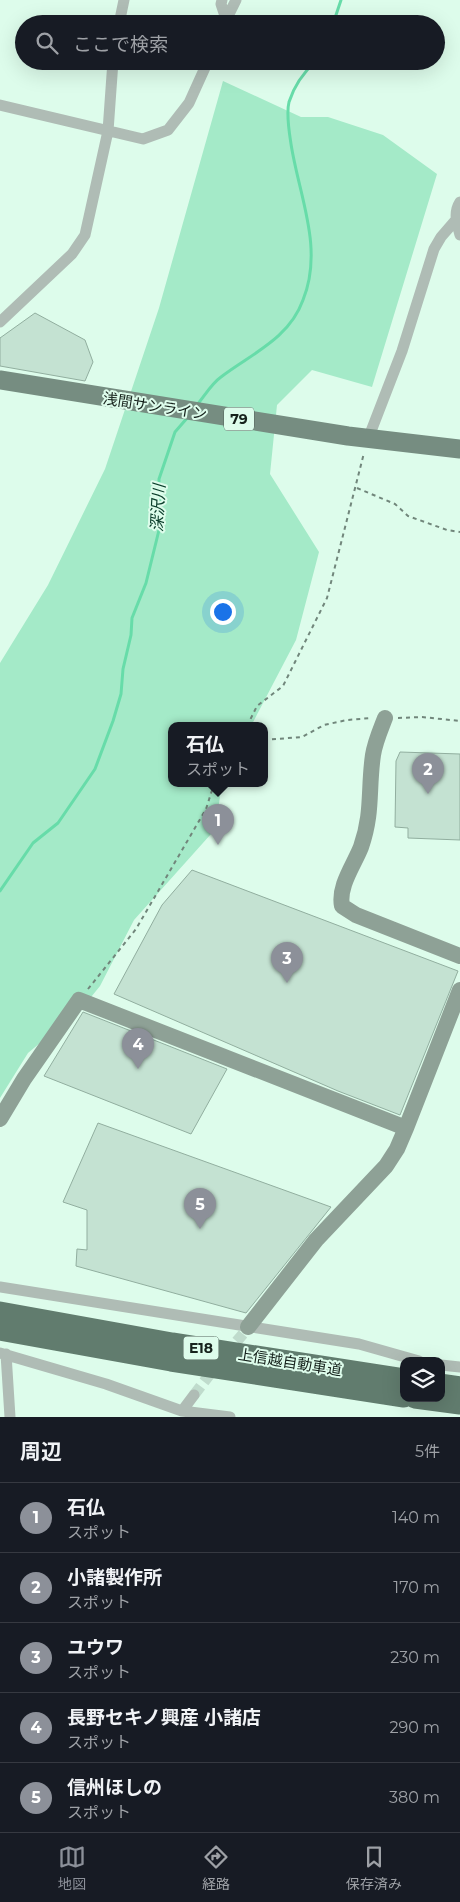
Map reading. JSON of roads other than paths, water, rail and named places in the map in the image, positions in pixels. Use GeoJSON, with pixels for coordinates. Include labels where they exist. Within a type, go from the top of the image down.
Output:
{"type":"FeatureCollection","features":[{"type":"Feature","properties":{"kind":"highway","name":"上信越自動車道"},"geometry":{"type":"LineString","coordinates":[[0,1312],[182,1344],[400,1378]]}},
{"type":"Feature","properties":{"kind":"highway","name":"上信越自動車道"},"geometry":{"type":"LineString","coordinates":[[0,1330],[171,1361],[400,1396]]}},
{"type":"Feature","properties":{"kind":"main road","name":"浅間サンライン"},"geometry":{"type":"LineString","coordinates":[[0,380],[348,436],[460,449]]}},
{"type":"Feature","properties":{"kind":"street"},"geometry":{"type":"LineString","coordinates":[[121,15],[124,0]]}},
{"type":"Feature","properties":{"kind":"street"},"geometry":{"type":"LineString","coordinates":[[222,0],[224,15]]}},
{"type":"Feature","properties":{"kind":"street"},"geometry":{"type":"LineString","coordinates":[[228,15],[236,0]]}},
{"type":"Feature","properties":{"kind":"street"},"geometry":{"type":"LineString","coordinates":[[0,322],[72,254],[85,235],[108,131],[112,70]]}},
{"type":"Feature","properties":{"kind":"street"},"geometry":{"type":"LineString","coordinates":[[0,104],[143,139],[168,130],[189,103],[204,70]]}},
{"type":"Feature","properties":{"kind":"street"},"geometry":{"type":"LineString","coordinates":[[460,202],[456,208],[460,235]]}},
{"type":"Feature","properties":{"kind":"street"},"geometry":{"type":"LineString","coordinates":[[368,439],[402,352],[434,249],[441,237],[458,217]]}},
{"type":"Feature","properties":{"kind":"street"},"geometry":{"type":"LineString","coordinates":[[385,718],[375,744],[371,803],[366,830],[342,893],[342,906],[356,915],[460,956]]}},
{"type":"Feature","properties":{"kind":"street"},"geometry":{"type":"LineString","coordinates":[[245,1330],[316,1240],[386,1166],[397,1149],[460,990]]}},
{"type":"Feature","properties":{"kind":"street"},"geometry":{"type":"LineString","coordinates":[[0,1119],[24,1079],[79,1000],[406,1128]]}},
{"type":"Feature","properties":{"kind":"street"},"geometry":{"type":"LineString","coordinates":[[0,1287],[120,1305],[245,1330],[359,1344],[405,1357]]}},
{"type":"Feature","properties":{"kind":"street"},"geometry":{"type":"LineString","coordinates":[[10,1417],[3,1353],[106,1384],[182,1411],[230,1417]]}},
{"type":"Feature","properties":{"kind":"street"},"geometry":{"type":"LineString","coordinates":[[445,1371],[456,1386]]}},
{"type":"Feature","properties":{"kind":"street"},"geometry":{"type":"LineString","coordinates":[[182,1411],[194,1395]]}},
{"type":"Feature","properties":{"kind":"waterway","name":"深沢川"},"geometry":{"type":"LineString","coordinates":[[336,15],[341,0]]}},
{"type":"Feature","properties":{"kind":"waterway","name":"深沢川"},"geometry":{"type":"LineString","coordinates":[[196,406],[217,380],[279,335],[297,314],[303,300],[309,280],[311,242],[291,144],[288,112],[291,96],[308,70]]}},
{"type":"Feature","properties":{"kind":"waterway","name":"深沢川"},"geometry":{"type":"LineString","coordinates":[[0,891],[33,843],[58,823],[95,769],[121,694],[123,669],[131,635],[132,618],[146,583],[159,530],[159,479],[175,432],[188,417]]}},
{"type":"Feature","properties":{"kind":"tunnel"},"geometry":{"type":"LineString","coordinates":[[226,1354],[243,1334]]}},
{"type":"Feature","properties":{"kind":"tunnel"},"geometry":{"type":"LineString","coordinates":[[194,1395],[216,1366]]}},
{"type":"Feature","properties":{"kind":"place","name":"小諸製作所"},"geometry":{"type":"Point","coordinates":[428,794]}},
{"type":"Feature","properties":{"kind":"place","name":"石仏"},"geometry":{"type":"Point","coordinates":[218,845]}},
{"type":"Feature","properties":{"kind":"place","name":"ユウワ"},"geometry":{"type":"Point","coordinates":[287,983]}},
{"type":"Feature","properties":{"kind":"place","name":"長野セキノ興産 小諸店"},"geometry":{"type":"Point","coordinates":[138,1069]}},
{"type":"Feature","properties":{"kind":"place","name":"信州ほしの"},"geometry":{"type":"Point","coordinates":[200,1229]}}]}
